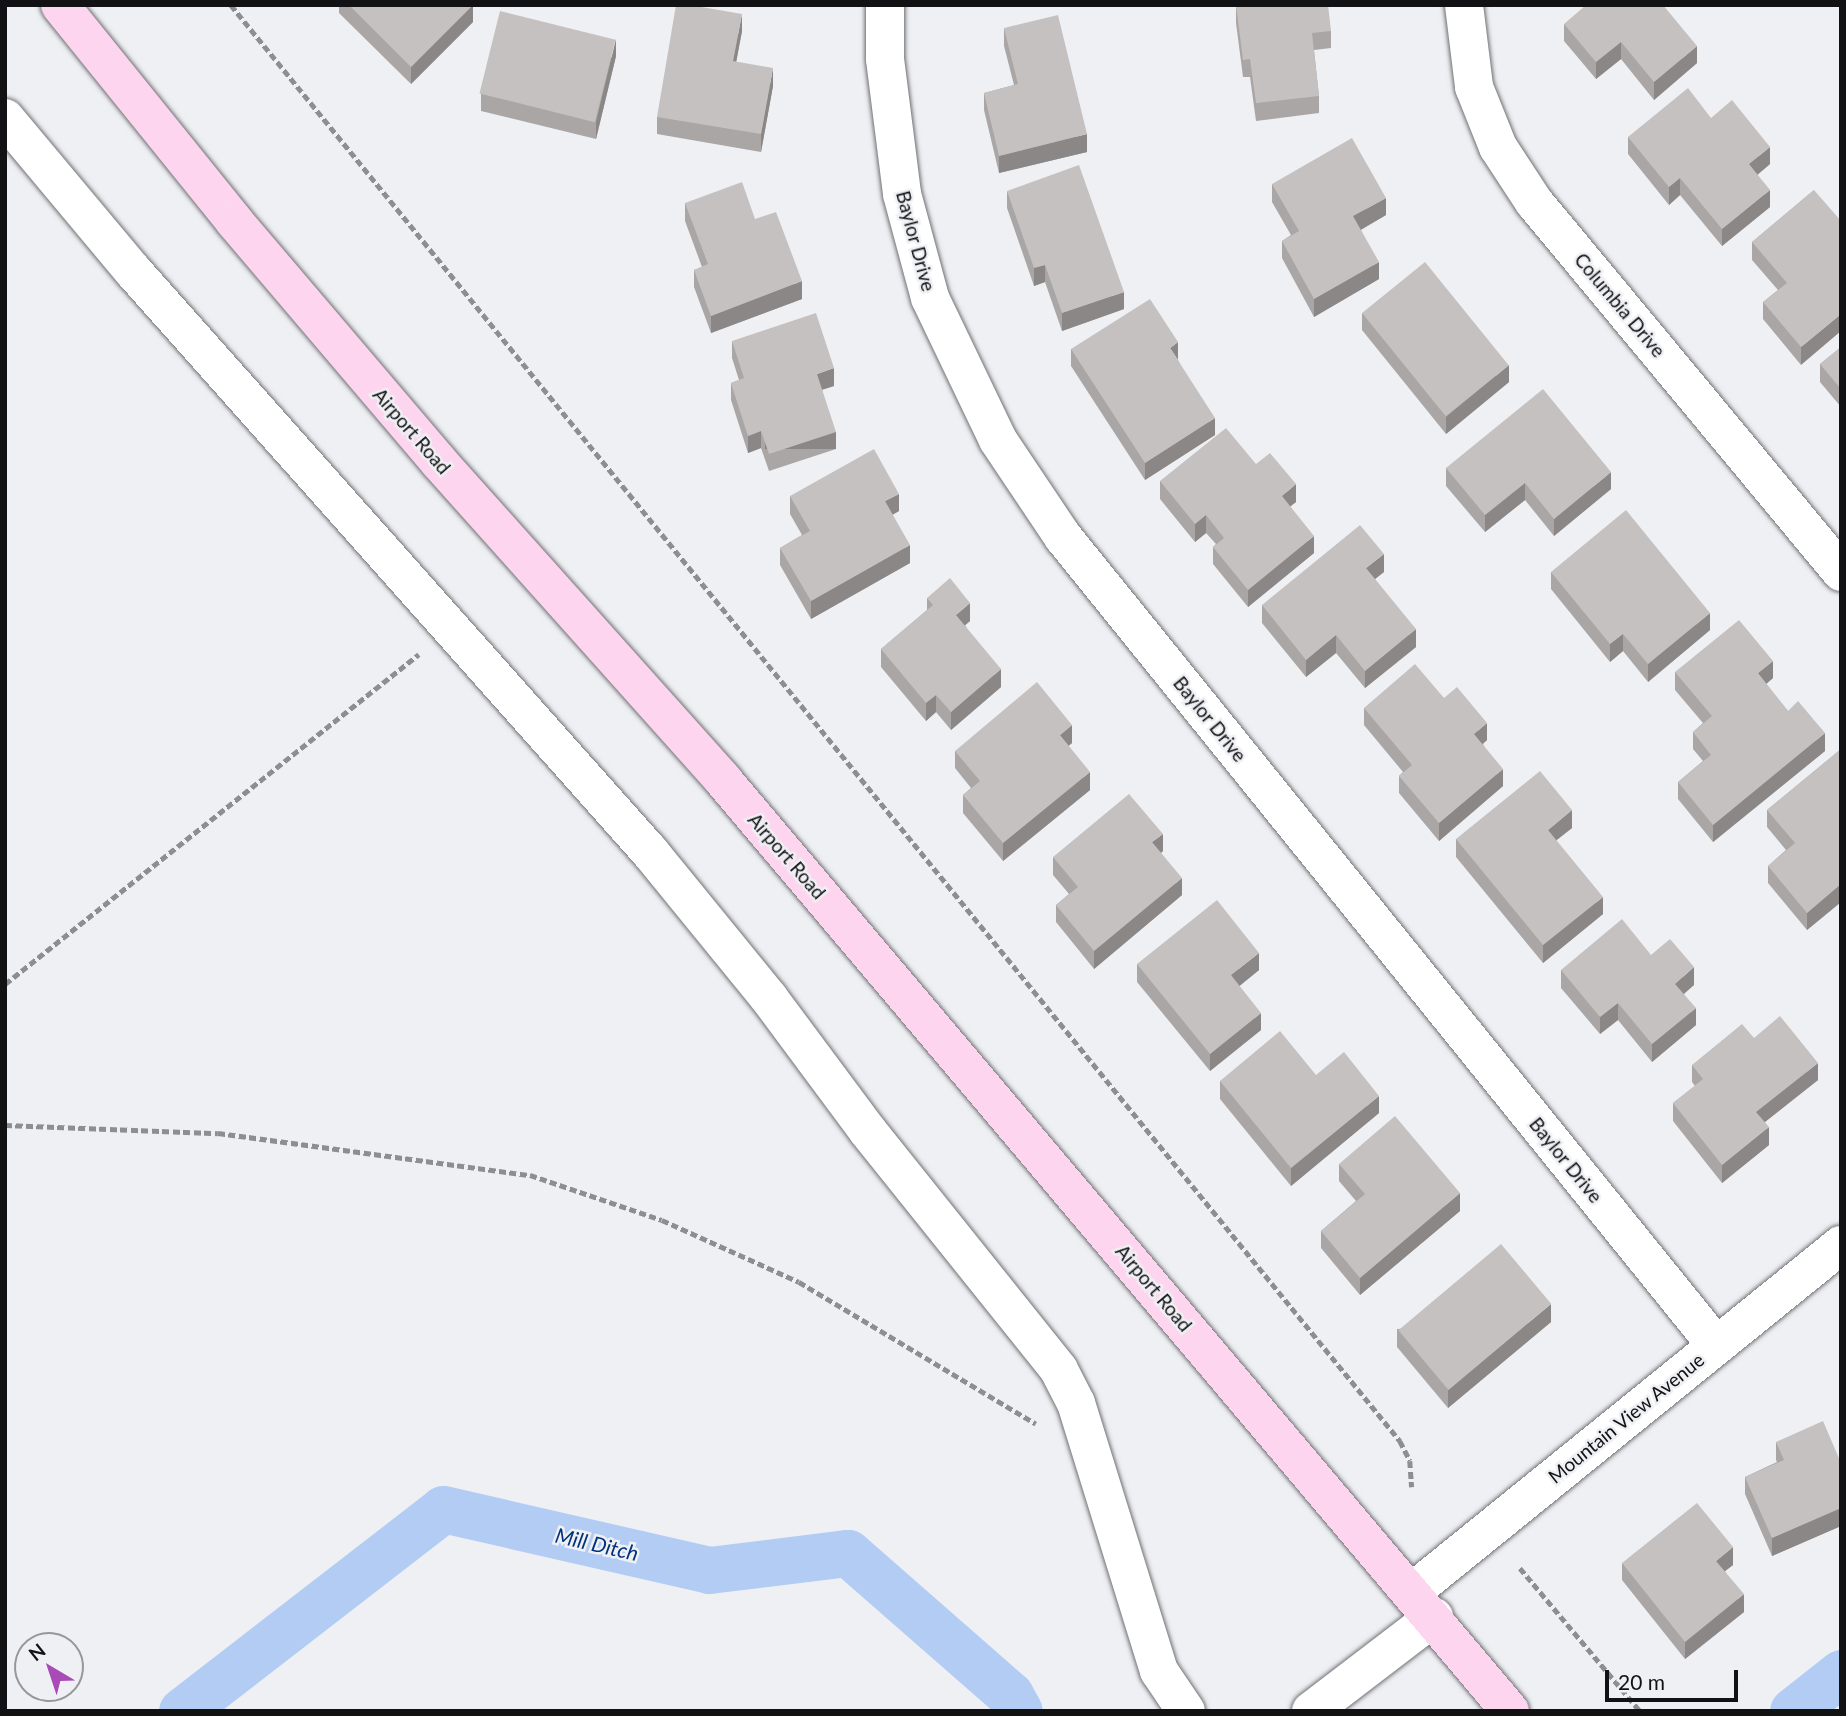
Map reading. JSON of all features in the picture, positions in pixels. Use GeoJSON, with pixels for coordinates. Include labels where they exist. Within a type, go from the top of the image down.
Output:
{"type":"FeatureCollection","features":[{"type":"Feature","properties":{"kind":"main road","name":"Airport Road"},"geometry":{"type":"LineString","coordinates":[[60,5],[234,221],[439,463],[732,791],[1423,1604],[1510,1711]]}},
{"type":"Feature","properties":{"kind":"street","name":"Baylor Drive"},"geometry":{"type":"LineString","coordinates":[[885,5],[885,59],[902,194],[930,298],[998,440],[1063,537],[1716,1345]]}},
{"type":"Feature","properties":{"kind":"street","name":"Columbia Drive"},"geometry":{"type":"LineString","coordinates":[[1464,5],[1474,87],[1498,147],[1534,202],[1841,572]]}},
{"type":"Feature","properties":{"kind":"street"},"geometry":{"type":"LineString","coordinates":[[5,118],[133,271],[453,627],[650,852],[769,998],[867,1130],[1059,1370],[1076,1403],[1159,1671],[1186,1711]]}},
{"type":"Feature","properties":{"kind":"street","name":"Mountain View Avenue"},"geometry":{"type":"LineString","coordinates":[[1311,1711],[1423,1604],[1716,1345],[1841,1245]]}},
{"type":"Feature","properties":{"kind":"path"},"geometry":{"type":"LineString","coordinates":[[231,5],[1400,1441],[1410,1461],[1412,1487]]}},
{"type":"Feature","properties":{"kind":"path"},"geometry":{"type":"LineString","coordinates":[[5,984],[453,627]]}},
{"type":"Feature","properties":{"kind":"path"},"geometry":{"type":"LineString","coordinates":[[5,1125],[218,1133],[530,1175],[662,1220],[799,1282],[1039,1426]]}},
{"type":"Feature","properties":{"kind":"path"},"geometry":{"type":"LineString","coordinates":[[1520,1568],[1640,1711]]}},
{"type":"Feature","properties":{"kind":"building"},"geometry":{"type":"Polygon","coordinates":[[[349,5],[473,5],[411,67],[349,5]]]}},
{"type":"Feature","properties":{"kind":"building"},"geometry":{"type":"Polygon","coordinates":[[[676,5],[742,14],[733,61],[773,68],[761,134],[657,117],[676,5]]]}},
{"type":"Feature","properties":{"kind":"building"},"geometry":{"type":"Polygon","coordinates":[[[1236,5],[1328,5],[1331,31],[1312,33],[1319,96],[1256,103],[1250,59],[1243,60],[1236,5]]]}},
{"type":"Feature","properties":{"kind":"building"},"geometry":{"type":"Polygon","coordinates":[[[1586,5],[1663,5],[1697,46],[1654,82],[1621,42],[1596,62],[1564,24],[1586,5]]]}},
{"type":"Feature","properties":{"kind":"building"},"geometry":{"type":"Polygon","coordinates":[[[500,11],[615,40],[595,122],[479,93],[500,11]]]}},
{"type":"Feature","properties":{"kind":"building"},"geometry":{"type":"Polygon","coordinates":[[[1058,15],[1087,134],[999,156],[984,93],[1018,84],[1004,28],[1058,15]]]}},
{"type":"Feature","properties":{"kind":"building"},"geometry":{"type":"Polygon","coordinates":[[[1688,88],[1711,118],[1732,100],[1770,147],[1749,164],[1770,190],[1722,229],[1680,178],[1669,187],[1628,137],[1688,88]]]}},
{"type":"Feature","properties":{"kind":"building"},"geometry":{"type":"Polygon","coordinates":[[[1352,138],[1386,198],[1353,216],[1379,262],[1314,299],[1282,241],[1299,231],[1272,184],[1352,138]]]}},
{"type":"Feature","properties":{"kind":"building"},"geometry":{"type":"Polygon","coordinates":[[[1079,165],[1124,292],[1062,313],[1045,265],[1034,268],[1007,191],[1079,165]]]}},
{"type":"Feature","properties":{"kind":"building"},"geometry":{"type":"Polygon","coordinates":[[[742,182],[755,219],[776,212],[802,281],[711,316],[694,270],[708,264],[685,203],[742,182]]]}},
{"type":"Feature","properties":{"kind":"building"},"geometry":{"type":"Polygon","coordinates":[[[1814,190],[1841,221],[1841,314],[1801,347],[1763,302],[1787,283],[1752,242],[1814,190]]]}},
{"type":"Feature","properties":{"kind":"building"},"geometry":{"type":"Polygon","coordinates":[[[1425,262],[1509,365],[1446,416],[1362,313],[1425,262]]]}},
{"type":"Feature","properties":{"kind":"building"},"geometry":{"type":"Polygon","coordinates":[[[1150,299],[1178,342],[1170,348],[1215,418],[1145,463],[1071,349],[1150,299]]]}},
{"type":"Feature","properties":{"kind":"building"},"geometry":{"type":"Polygon","coordinates":[[[816,313],[834,368],[817,374],[836,432],[769,454],[761,431],[748,436],[731,383],[744,378],[732,341],[816,313]]]}},
{"type":"Feature","properties":{"kind":"building"},"geometry":{"type":"Polygon","coordinates":[[[1841,347],[1841,389],[1820,364],[1841,347]]]}},
{"type":"Feature","properties":{"kind":"building"},"geometry":{"type":"Polygon","coordinates":[[[1543,389],[1611,472],[1554,519],[1525,483],[1485,515],[1446,468],[1543,389]]]}},
{"type":"Feature","properties":{"kind":"building"},"geometry":{"type":"Polygon","coordinates":[[[1226,428],[1256,464],[1270,453],[1296,484],[1282,496],[1314,536],[1248,590],[1213,547],[1224,538],[1206,515],[1195,524],[1160,481],[1226,428]]]}},
{"type":"Feature","properties":{"kind":"building"},"geometry":{"type":"Polygon","coordinates":[[[874,449],[899,494],[885,501],[910,545],[811,601],[780,548],[810,531],[790,496],[874,449]]]}},
{"type":"Feature","properties":{"kind":"building"},"geometry":{"type":"Polygon","coordinates":[[[1626,510],[1710,613],[1648,664],[1623,634],[1610,644],[1551,572],[1626,510]]]}},
{"type":"Feature","properties":{"kind":"building"},"geometry":{"type":"Polygon","coordinates":[[[1360,525],[1384,554],[1366,568],[1416,629],[1365,671],[1336,635],[1306,660],[1262,605],[1360,525]]]}},
{"type":"Feature","properties":{"kind":"building"},"geometry":{"type":"Polygon","coordinates":[[[950,578],[970,603],[956,615],[1001,669],[951,712],[936,695],[926,703],[881,649],[933,605],[927,598],[950,578]]]}},
{"type":"Feature","properties":{"kind":"building"},"geometry":{"type":"Polygon","coordinates":[[[1739,620],[1773,661],[1758,673],[1788,711],[1798,701],[1825,733],[1713,825],[1678,782],[1711,755],[1693,732],[1712,716],[1675,672],[1739,620]]]}},
{"type":"Feature","properties":{"kind":"building"},"geometry":{"type":"Polygon","coordinates":[[[1415,664],[1444,698],[1457,687],[1487,723],[1474,734],[1503,769],[1439,823],[1399,776],[1412,765],[1364,708],[1415,664]]]}},
{"type":"Feature","properties":{"kind":"building"},"geometry":{"type":"Polygon","coordinates":[[[1037,682],[1072,725],[1060,735],[1090,772],[1003,843],[963,795],[980,781],[955,751],[1037,682]]]}},
{"type":"Feature","properties":{"kind":"building"},"geometry":{"type":"Polygon","coordinates":[[[1841,749],[1841,884],[1807,913],[1768,866],[1795,843],[1767,810],[1841,749]]]}},
{"type":"Feature","properties":{"kind":"building"},"geometry":{"type":"Polygon","coordinates":[[[1540,771],[1572,810],[1548,830],[1603,897],[1543,945],[1456,839],[1540,771]]]}},
{"type":"Feature","properties":{"kind":"building"},"geometry":{"type":"Polygon","coordinates":[[[1129,794],[1163,834],[1152,842],[1182,878],[1094,951],[1056,905],[1078,887],[1053,857],[1129,794]]]}},
{"type":"Feature","properties":{"kind":"building"},"geometry":{"type":"Polygon","coordinates":[[[1217,900],[1259,953],[1231,975],[1261,1013],[1210,1054],[1137,964],[1217,900]]]}},
{"type":"Feature","properties":{"kind":"building"},"geometry":{"type":"Polygon","coordinates":[[[1622,919],[1651,955],[1670,939],[1694,967],[1675,984],[1696,1008],[1652,1044],[1618,1003],[1600,1017],[1561,970],[1622,919]]]}},
{"type":"Feature","properties":{"kind":"building"},"geometry":{"type":"Polygon","coordinates":[[[1780,1016],[1818,1063],[1756,1112],[1769,1127],[1722,1165],[1673,1103],[1703,1079],[1692,1065],[1742,1024],[1754,1038],[1780,1016]]]}},
{"type":"Feature","properties":{"kind":"building"},"geometry":{"type":"Polygon","coordinates":[[[1280,1031],[1316,1075],[1344,1052],[1379,1096],[1291,1168],[1220,1081],[1280,1031]]]}},
{"type":"Feature","properties":{"kind":"building"},"geometry":{"type":"Polygon","coordinates":[[[1395,1116],[1460,1193],[1360,1278],[1321,1231],[1365,1194],[1339,1164],[1395,1116]]]}},
{"type":"Feature","properties":{"kind":"building"},"geometry":{"type":"Polygon","coordinates":[[[1501,1244],[1551,1304],[1448,1390],[1398,1330],[1501,1244]]]}},
{"type":"Feature","properties":{"kind":"building"},"geometry":{"type":"Polygon","coordinates":[[[1823,1421],[1841,1463],[1841,1508],[1772,1538],[1745,1477],[1784,1460],[1776,1442],[1823,1421]]]}},
{"type":"Feature","properties":{"kind":"building"},"geometry":{"type":"Polygon","coordinates":[[[1697,1503],[1733,1547],[1716,1561],[1744,1594],[1685,1642],[1622,1563],[1697,1503]]]}},
{"type":"Feature","properties":{"kind":"waterway","name":"Mill Ditch"},"geometry":{"type":"LineString","coordinates":[[182,1711],[443,1509],[709,1570],[848,1553],[1010,1695],[1019,1711]]}},
{"type":"Feature","properties":{"kind":"waterway","name":"Mill Ditch"},"geometry":{"type":"LineString","coordinates":[[1793,1711],[1841,1673]]}}]}
